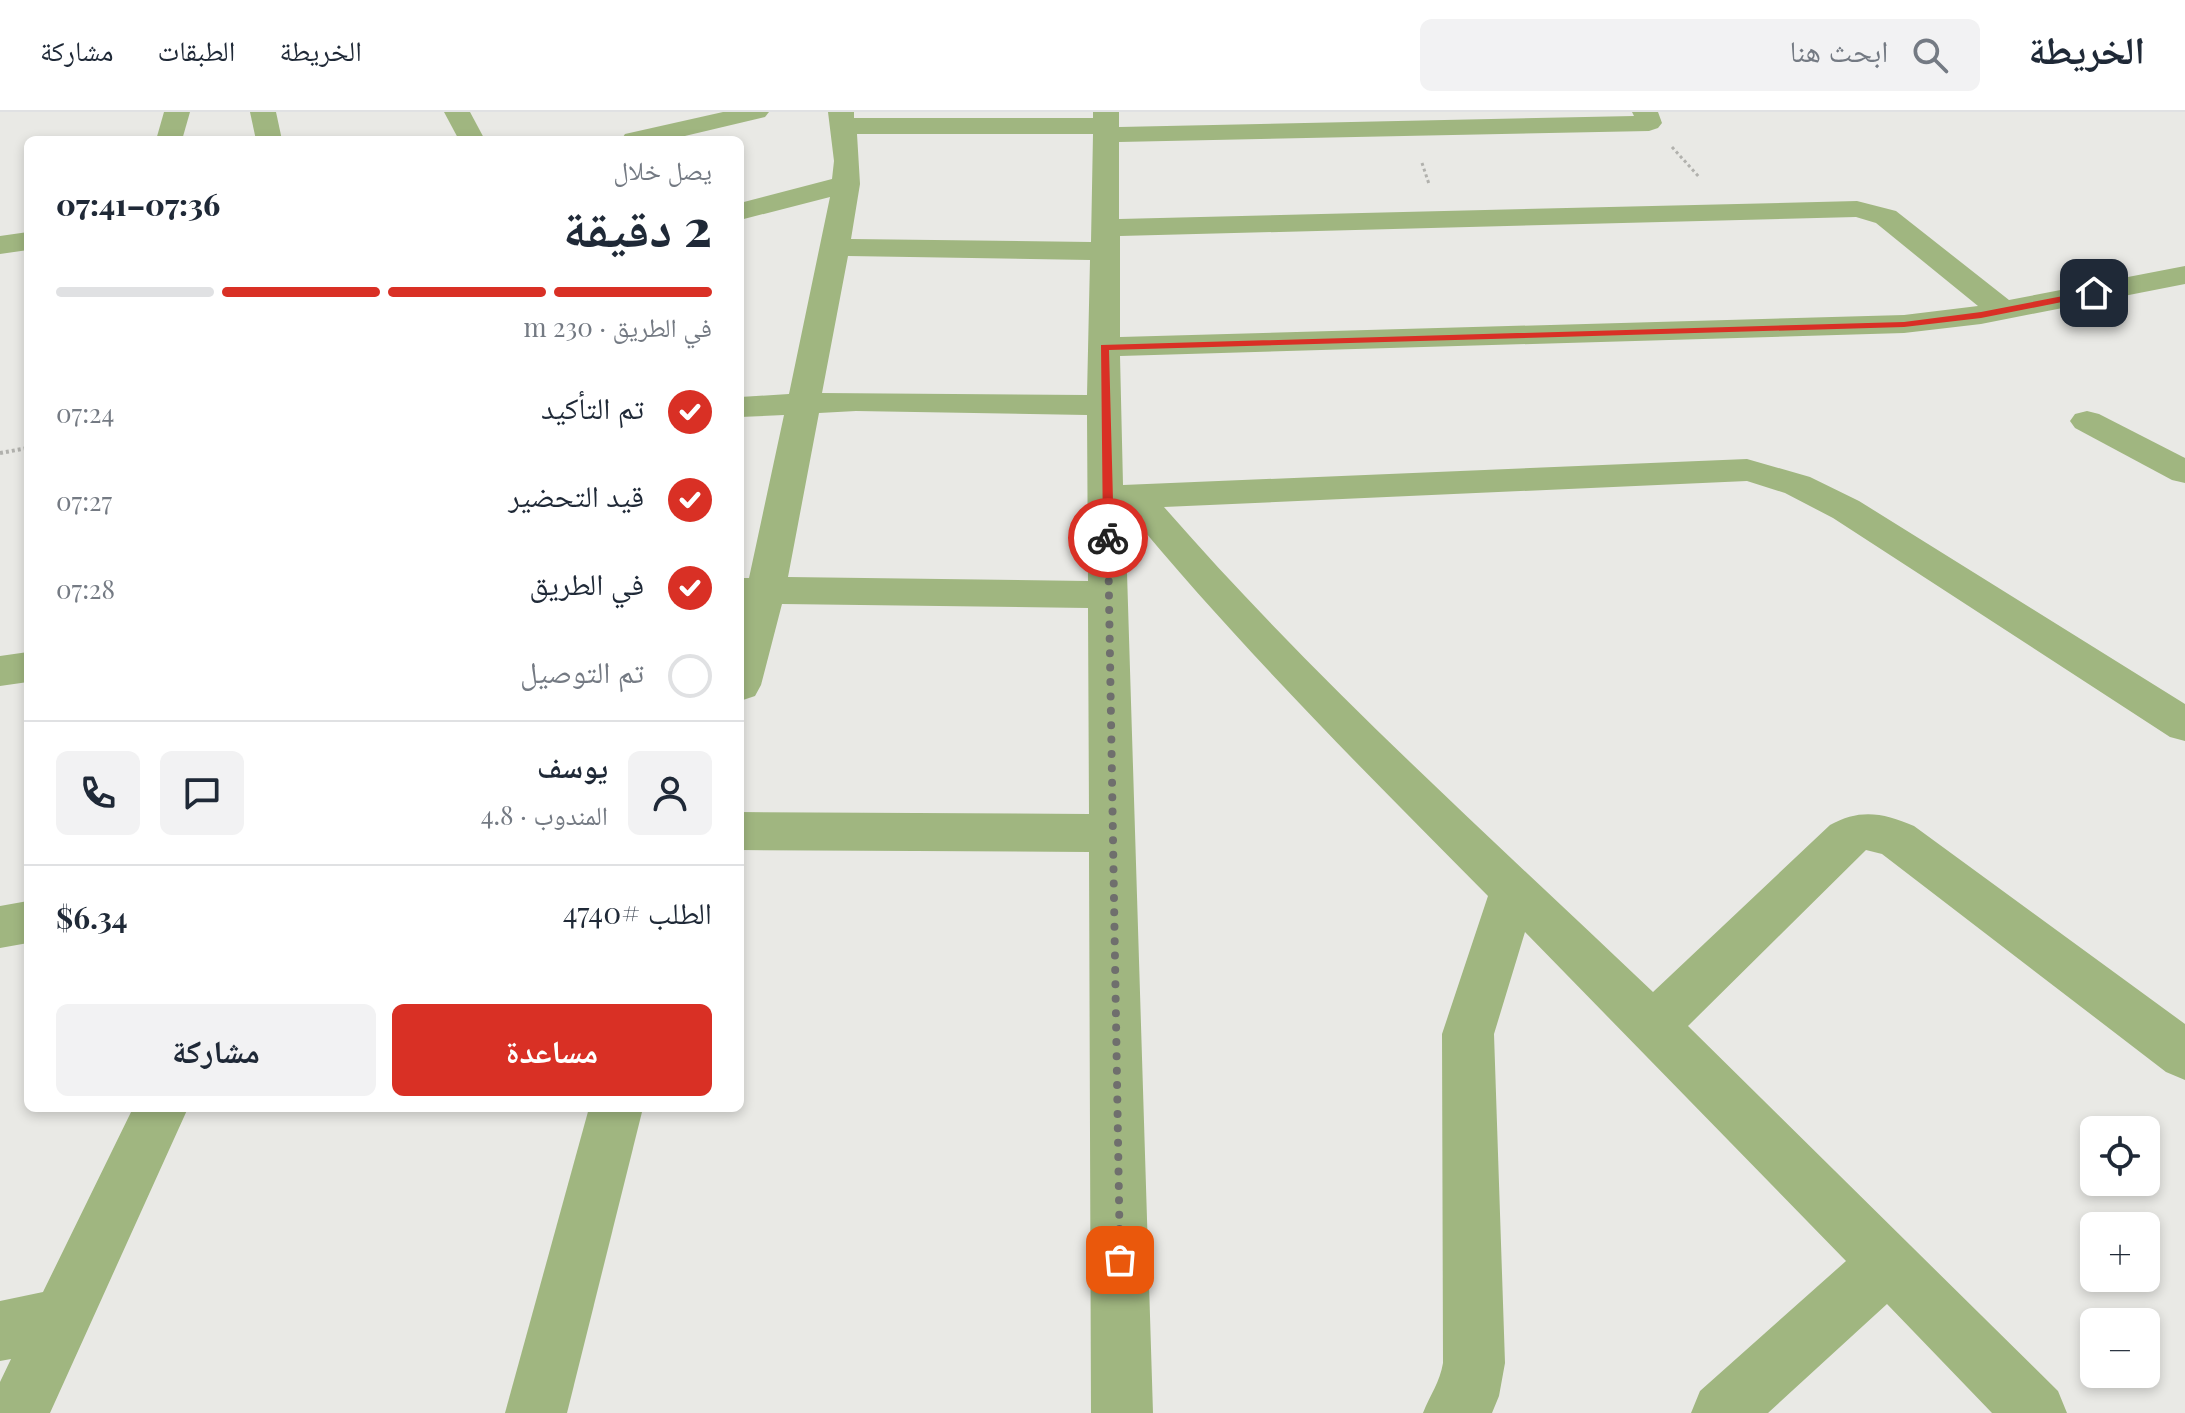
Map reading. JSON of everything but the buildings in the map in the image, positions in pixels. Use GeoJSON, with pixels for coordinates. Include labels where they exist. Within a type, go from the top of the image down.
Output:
{"type":"FeatureCollection","features":[{"type":"Feature","properties":{"kind":"street"},"geometry":{"type":"LineString","coordinates":[[170,136],[177,112]]}},
{"type":"Feature","properties":{"kind":"street"},"geometry":{"type":"LineString","coordinates":[[263,112],[268,136]]}},
{"type":"Feature","properties":{"kind":"street"},"geometry":{"type":"LineString","coordinates":[[457,112],[470,136]]}},
{"type":"Feature","properties":{"kind":"street"},"geometry":{"type":"LineString","coordinates":[[651,136],[756,112]]}},
{"type":"Feature","properties":{"kind":"street"},"geometry":{"type":"LineString","coordinates":[[744,656],[753,591],[804,402],[835,247],[846,184],[842,119],[1411,129],[1647,118]]}},
{"type":"Feature","properties":{"kind":"street"},"geometry":{"type":"LineString","coordinates":[[1106,124],[1104,405],[1121,496],[1109,595],[1122,1413]]}},
{"type":"Feature","properties":{"kind":"street"},"geometry":{"type":"LineString","coordinates":[[744,211],[846,184]]}},
{"type":"Feature","properties":{"kind":"street"},"geometry":{"type":"LineString","coordinates":[[835,247],[1105,240],[1440,220],[1857,209],[1886,217],[2003,311]]}},
{"type":"Feature","properties":{"kind":"street"},"geometry":{"type":"LineString","coordinates":[[0,245],[24,242]]}},
{"type":"Feature","properties":{"kind":"street"},"geometry":{"type":"LineString","coordinates":[[1104,347],[1904,324],[2003,311],[2185,275]]}},
{"type":"Feature","properties":{"kind":"street"},"geometry":{"type":"LineString","coordinates":[[744,407],[804,402],[1104,405]]}},
{"type":"Feature","properties":{"kind":"street"},"geometry":{"type":"LineString","coordinates":[[2087,421],[2185,472]]}},
{"type":"Feature","properties":{"kind":"street"},"geometry":{"type":"LineString","coordinates":[[1121,496],[1747,470],[1777,475],[1863,522],[2185,725]]}},
{"type":"Feature","properties":{"kind":"street"},"geometry":{"type":"LineString","coordinates":[[1121,496],[1315,696],[1653,1026],[2036,1413]]}},
{"type":"Feature","properties":{"kind":"street"},"geometry":{"type":"LineString","coordinates":[[753,591],[1109,595]]}},
{"type":"Feature","properties":{"kind":"street"},"geometry":{"type":"LineString","coordinates":[[0,671],[24,668]]}},
{"type":"Feature","properties":{"kind":"street"},"geometry":{"type":"LineString","coordinates":[[1653,1026],[1846,839],[1857,832],[1870,830],[1898,840],[2185,1055]]}},
{"type":"Feature","properties":{"kind":"street"},"geometry":{"type":"LineString","coordinates":[[744,831],[1113,833]]}},
{"type":"Feature","properties":{"kind":"street"},"geometry":{"type":"LineString","coordinates":[[1454,1413],[1468,1396],[1474,1363],[1468,1034],[1514,889]]}},
{"type":"Feature","properties":{"kind":"street"},"geometry":{"type":"LineString","coordinates":[[0,927],[24,923]]}},
{"type":"Feature","properties":{"kind":"street"},"geometry":{"type":"LineString","coordinates":[[18,1413],[159,1112]]}},
{"type":"Feature","properties":{"kind":"street"},"geometry":{"type":"LineString","coordinates":[[536,1413],[615,1112]]}},
{"type":"Feature","properties":{"kind":"street"},"geometry":{"type":"LineString","coordinates":[[1722,1413],[1887,1264]]}},
{"type":"Feature","properties":{"kind":"street"},"geometry":{"type":"LineString","coordinates":[[0,1331],[62,1319]]}},
{"type":"Feature","properties":{"kind":"path"},"geometry":{"type":"LineString","coordinates":[[1647,118],[1733,212]]}},
{"type":"Feature","properties":{"kind":"path"},"geometry":{"type":"LineString","coordinates":[[1411,129],[1440,220]]}},
{"type":"Feature","properties":{"kind":"path"},"geometry":{"type":"LineString","coordinates":[[0,453],[24,449]]}},
{"type":"Feature","properties":{"kind":"way so far"},"geometry":{"type":"LineString","coordinates":[[1108,538],[1120,1260]]}},
{"type":"Feature","properties":{"kind":"route"},"geometry":{"type":"LineString","coordinates":[[1108,538],[1104,347],[1904,324],[1981,315],[2094,293]]}}]}
